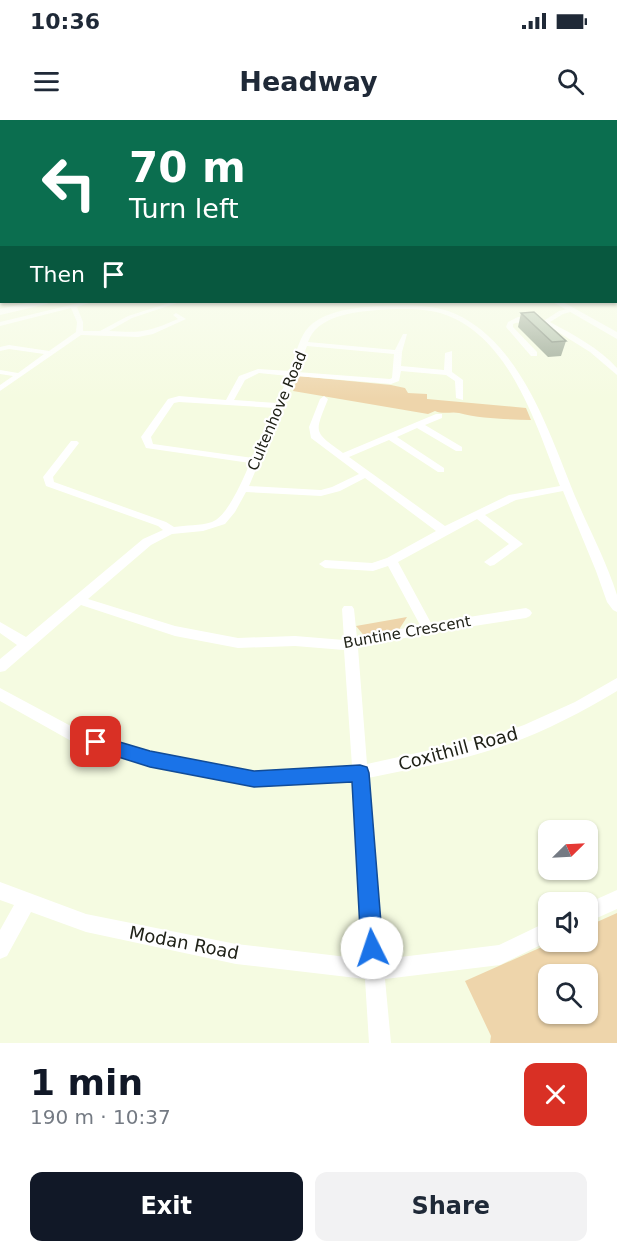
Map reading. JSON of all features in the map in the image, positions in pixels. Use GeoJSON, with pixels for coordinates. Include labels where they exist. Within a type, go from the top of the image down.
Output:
{"type":"FeatureCollection","features":[{"type":"Feature","properties":{"kind":"street"},"geometry":{"type":"LineString","coordinates":[[0,324],[42,313]]}},
{"type":"Feature","properties":{"kind":"street"},"geometry":{"type":"LineString","coordinates":[[77,313],[80,321],[79,333]]}},
{"type":"Feature","properties":{"kind":"street"},"geometry":{"type":"LineString","coordinates":[[101,333],[130,317],[142,313]]}},
{"type":"Feature","properties":{"kind":"street","name":"Cultenhove Road"},"geometry":{"type":"LineString","coordinates":[[0,667],[147,542],[172,531],[208,527],[227,518],[244,489],[291,374],[313,327],[343,313]]}},
{"type":"Feature","properties":{"kind":"street","name":"Cultenhove Road"},"geometry":{"type":"LineString","coordinates":[[441,313],[456,317],[479,332],[502,355],[528,402],[613,602],[617,606]]}},
{"type":"Feature","properties":{"kind":"street"},"geometry":{"type":"LineString","coordinates":[[545,322],[559,313]]}},
{"type":"Feature","properties":{"kind":"street"},"geometry":{"type":"LineString","coordinates":[[577,313],[617,336]]}},
{"type":"Feature","properties":{"kind":"street"},"geometry":{"type":"LineString","coordinates":[[0,388],[79,333],[138,335],[151,333],[183,319],[176,315]]}},
{"type":"Feature","properties":{"kind":"street"},"geometry":{"type":"LineString","coordinates":[[534,354],[509,327],[510,322],[518,319],[545,322],[589,348],[611,364],[617,373]]}},
{"type":"Feature","properties":{"kind":"street"},"geometry":{"type":"LineString","coordinates":[[229,402],[242,378],[258,371],[391,382],[396,379],[398,352],[405,335]]}},
{"type":"Feature","properties":{"kind":"street"},"geometry":{"type":"LineString","coordinates":[[304,344],[398,352]]}},
{"type":"Feature","properties":{"kind":"street"},"geometry":{"type":"LineString","coordinates":[[0,349],[9,347],[50,353]]}},
{"type":"Feature","properties":{"kind":"street"},"geometry":{"type":"LineString","coordinates":[[448,373],[449,353]]}},
{"type":"Feature","properties":{"kind":"street"},"geometry":{"type":"LineString","coordinates":[[397,368],[448,373],[459,380],[460,399]]}},
{"type":"Feature","properties":{"kind":"street"},"geometry":{"type":"LineString","coordinates":[[0,372],[19,375]]}},
{"type":"Feature","properties":{"kind":"street"},"geometry":{"type":"LineString","coordinates":[[256,461],[154,447],[146,441],[155,422],[171,401],[188,399],[279,406]]}},
{"type":"Feature","properties":{"kind":"street"},"geometry":{"type":"LineString","coordinates":[[324,399],[313,427],[316,438],[444,531]]}},
{"type":"Feature","properties":{"kind":"street"},"geometry":{"type":"LineString","coordinates":[[342,457],[440,416]]}},
{"type":"Feature","properties":{"kind":"street"},"geometry":{"type":"LineString","coordinates":[[418,425],[459,449]]}},
{"type":"Feature","properties":{"kind":"street"},"geometry":{"type":"LineString","coordinates":[[390,437],[441,470]]}},
{"type":"Feature","properties":{"kind":"street"},"geometry":{"type":"LineString","coordinates":[[74,443],[48,477],[50,484],[162,524],[172,531]]}},
{"type":"Feature","properties":{"kind":"street"},"geometry":{"type":"LineString","coordinates":[[244,489],[321,493],[336,489],[366,474]]}},
{"type":"Feature","properties":{"kind":"street"},"geometry":{"type":"LineString","coordinates":[[325,564],[373,567],[392,561],[444,531],[513,498],[565,488]]}},
{"type":"Feature","properties":{"kind":"street"},"geometry":{"type":"LineString","coordinates":[[477,514],[517,544],[490,562]]}},
{"type":"Feature","properties":{"kind":"street"},"geometry":{"type":"LineString","coordinates":[[392,561],[428,628]]}},
{"type":"Feature","properties":{"kind":"street","name":"Buntine Crescent"},"geometry":{"type":"LineString","coordinates":[[78,600],[175,632],[238,643],[295,642],[349,645],[428,628],[526,613]]}},
{"type":"Feature","properties":{"kind":"street"},"geometry":{"type":"LineString","coordinates":[[348,609],[380,1043]]}},
{"type":"Feature","properties":{"kind":"street"},"geometry":{"type":"LineString","coordinates":[[0,627],[28,645]]}},
{"type":"Feature","properties":{"kind":"street","name":"Coxithill Road"},"geometry":{"type":"LineString","coordinates":[[0,694],[78,737],[150,759],[254,779],[360,773],[489,744],[519,734],[580,706],[617,684]]}},
{"type":"Feature","properties":{"kind":"street","name":"Modan Road"},"geometry":{"type":"LineString","coordinates":[[0,891],[86,923],[236,954],[374,970],[500,955],[538,937]]}},
{"type":"Feature","properties":{"kind":"street"},"geometry":{"type":"LineString","coordinates":[[598,908],[617,899]]}},
{"type":"Feature","properties":{"kind":"street"},"geometry":{"type":"LineString","coordinates":[[0,950],[26,902]]}},
{"type":"Feature","properties":{"kind":"shaded area"},"geometry":{"type":"Polygon","coordinates":[[[298,376],[391,385],[405,388],[408,393],[427,394],[427,399],[526,408],[531,420],[485,418],[435,411],[428,414],[293,391],[298,376]]]}},
{"type":"Feature","properties":{"kind":"shaded area"},"geometry":{"type":"Polygon","coordinates":[[[407,617],[398,631],[366,638],[356,626],[407,617]]]}},
{"type":"Feature","properties":{"kind":"shaded area"},"geometry":{"type":"Polygon","coordinates":[[[617,913],[617,1043],[490,1043],[491,1036],[465,981],[538,949],[538,952],[598,952],[598,922],[617,913]]]}},
{"type":"Feature","properties":{"kind":"building"},"geometry":{"type":"Polygon","coordinates":[[[521,313],[535,313],[566,341],[552,342],[521,313]]]}},
{"type":"Feature","properties":{"kind":"route"},"geometry":{"type":"LineString","coordinates":[[96,742],[150,759],[254,779],[360,773],[372,948]]}}]}
